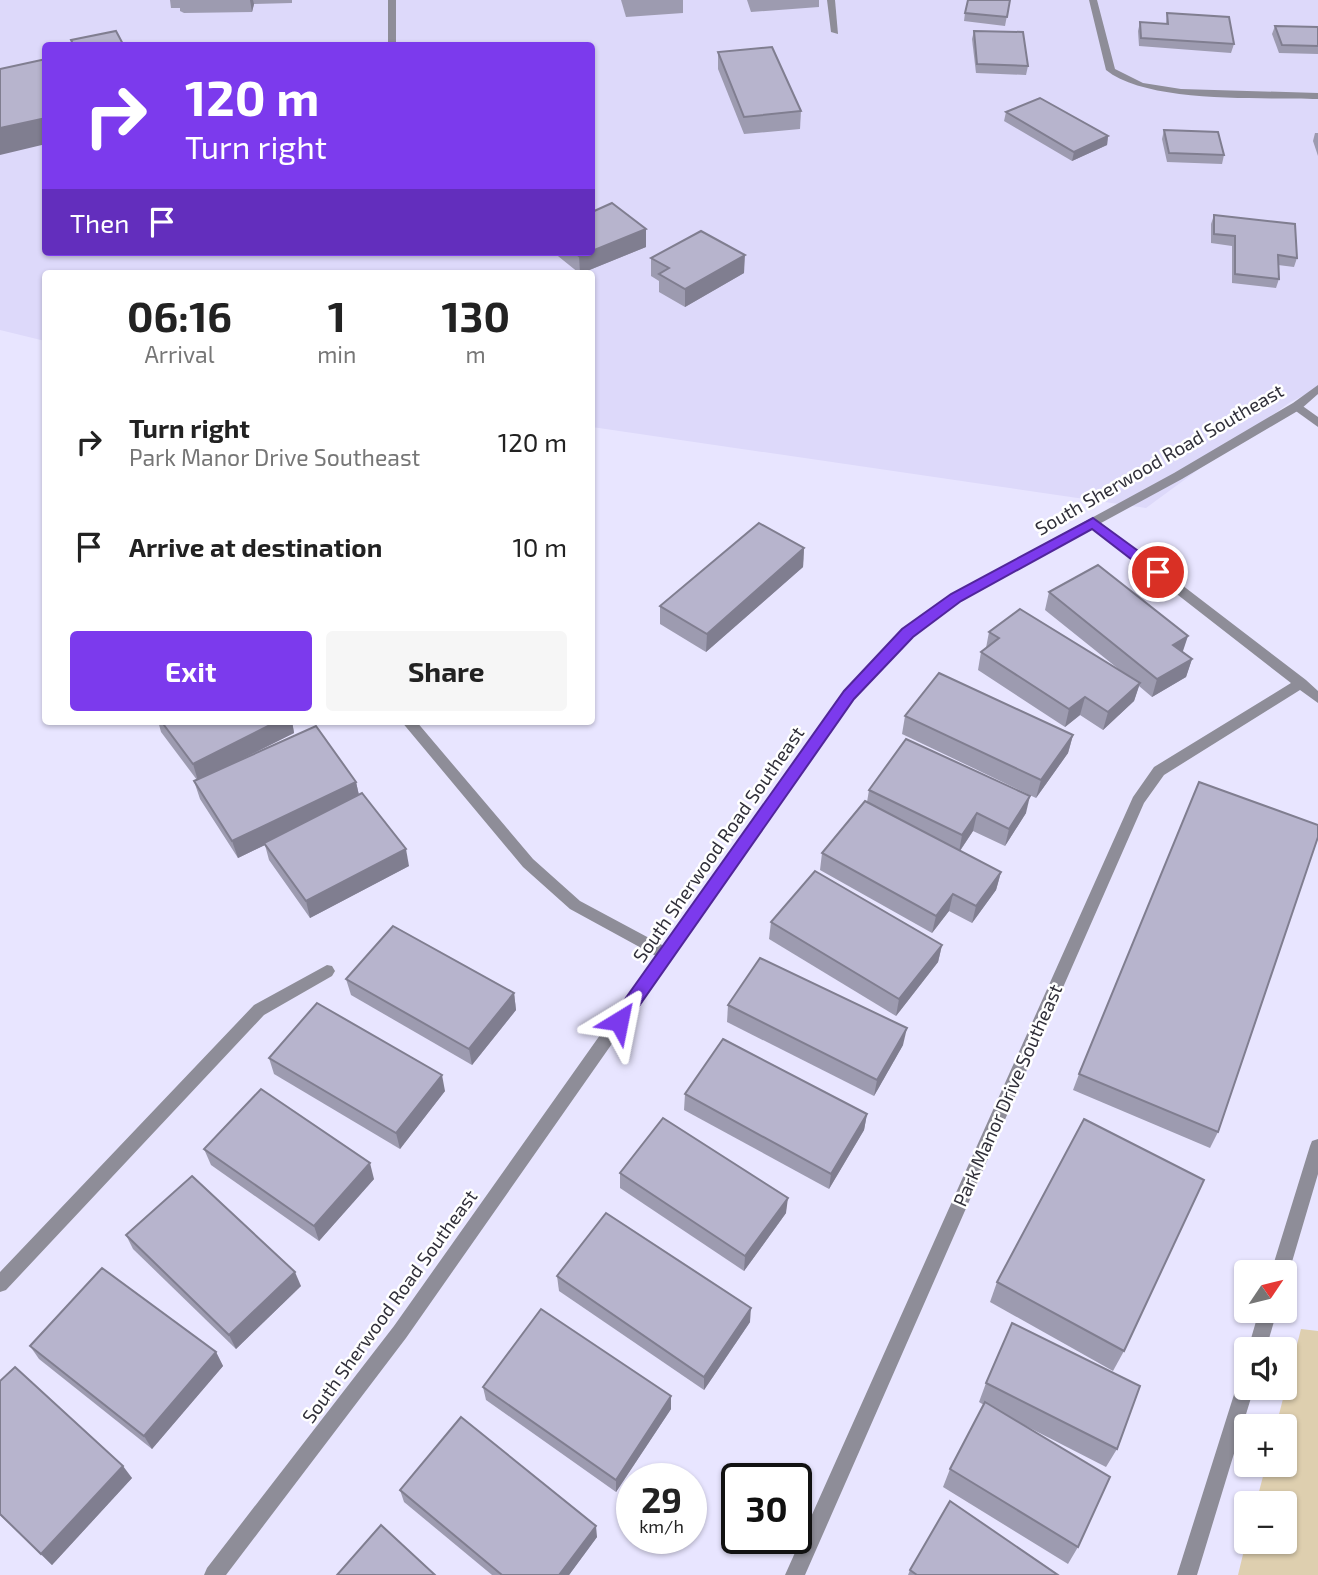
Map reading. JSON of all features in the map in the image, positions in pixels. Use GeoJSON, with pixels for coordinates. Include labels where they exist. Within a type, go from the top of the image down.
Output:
{"type":"FeatureCollection","features":[{"type":"Feature","properties":{"kind":"street"},"geometry":{"type":"LineString","coordinates":[[392,0],[392,42]]}},
{"type":"Feature","properties":{"kind":"street"},"geometry":{"type":"LineString","coordinates":[[831,0],[835,32]]}},
{"type":"Feature","properties":{"kind":"street"},"geometry":{"type":"LineString","coordinates":[[1093,0],[1111,70],[1140,85],[1181,92],[1318,96]]}},
{"type":"Feature","properties":{"kind":"street","name":"South Sherwood Road Southeast"},"geometry":{"type":"LineString","coordinates":[[214,1575],[400,1332],[849,695],[907,633],[956,597],[1093,523],[1297,406],[1318,388]]}},
{"type":"Feature","properties":{"kind":"street"},"geometry":{"type":"LineString","coordinates":[[1297,406],[1318,423]]}},
{"type":"Feature","properties":{"kind":"street"},"geometry":{"type":"LineString","coordinates":[[1093,523],[1318,698]]}},
{"type":"Feature","properties":{"kind":"street","name":"Park Manor Drive Southeast"},"geometry":{"type":"LineString","coordinates":[[795,1575],[1138,801],[1159,771],[1301,683]]}},
{"type":"Feature","properties":{"kind":"street"},"geometry":{"type":"LineString","coordinates":[[411,725],[528,863],[575,905],[666,954]]}},
{"type":"Feature","properties":{"kind":"street"},"geometry":{"type":"LineString","coordinates":[[0,1284],[259,1010],[327,971]]}},
{"type":"Feature","properties":{"kind":"street"},"geometry":{"type":"LineString","coordinates":[[1284,1260],[1318,1146]]}},
{"type":"Feature","properties":{"kind":"street"},"geometry":{"type":"LineString","coordinates":[[1186,1575],[1241,1400]]}},
{"type":"Feature","properties":{"kind":"shaded area"},"geometry":{"type":"Polygon","coordinates":[[[0,0],[1318,0],[1318,388],[1289,403],[1146,508],[595,427],[595,270],[42,270],[42,340],[0,330],[0,0]]]}},
{"type":"Feature","properties":{"kind":"shaded area"},"geometry":{"type":"Polygon","coordinates":[[[1301,1329],[1318,1331],[1318,1575],[1238,1575],[1243,1554],[1297,1554],[1297,1491],[1259,1491],[1263,1477],[1297,1477],[1297,1414],[1279,1414],[1283,1400],[1297,1400],[1297,1345],[1301,1329]]]}},
{"type":"Feature","properties":{"kind":"building"},"geometry":{"type":"Polygon","coordinates":[[[968,0],[1010,0],[1007,17],[965,13],[968,0]]]}},
{"type":"Feature","properties":{"kind":"building"},"geometry":{"type":"Polygon","coordinates":[[[1167,13],[1229,17],[1234,44],[1141,38],[1140,22],[1168,24],[1167,13]]]}},
{"type":"Feature","properties":{"kind":"building"},"geometry":{"type":"Polygon","coordinates":[[[1275,26],[1318,27],[1318,46],[1282,45],[1275,26]]]}},
{"type":"Feature","properties":{"kind":"building"},"geometry":{"type":"Polygon","coordinates":[[[116,31],[122,42],[72,42],[71,40],[116,31]]]}},
{"type":"Feature","properties":{"kind":"building"},"geometry":{"type":"Polygon","coordinates":[[[974,31],[1023,32],[1028,66],[977,64],[974,31]]]}},
{"type":"Feature","properties":{"kind":"building"},"geometry":{"type":"Polygon","coordinates":[[[772,47],[801,111],[744,117],[718,52],[772,47]]]}},
{"type":"Feature","properties":{"kind":"building"},"geometry":{"type":"Polygon","coordinates":[[[42,60],[42,119],[0,128],[0,69],[42,60]]]}},
{"type":"Feature","properties":{"kind":"building"},"geometry":{"type":"Polygon","coordinates":[[[1040,98],[1108,136],[1074,152],[1006,112],[1040,98]]]}},
{"type":"Feature","properties":{"kind":"building"},"geometry":{"type":"Polygon","coordinates":[[[1164,130],[1218,132],[1224,155],[1169,153],[1164,130]]]}},
{"type":"Feature","properties":{"kind":"building"},"geometry":{"type":"Polygon","coordinates":[[[612,203],[646,229],[595,250],[595,211],[612,203]]]}},
{"type":"Feature","properties":{"kind":"building"},"geometry":{"type":"Polygon","coordinates":[[[1214,215],[1295,224],[1297,258],[1278,255],[1279,279],[1235,274],[1235,236],[1214,234],[1214,215]]]}},
{"type":"Feature","properties":{"kind":"building"},"geometry":{"type":"Polygon","coordinates":[[[701,231],[745,255],[685,289],[659,274],[669,268],[651,258],[701,231]]]}},
{"type":"Feature","properties":{"kind":"building"},"geometry":{"type":"Polygon","coordinates":[[[759,523],[804,548],[707,634],[660,606],[759,523]]]}},
{"type":"Feature","properties":{"kind":"building"},"geometry":{"type":"Polygon","coordinates":[[[1098,565],[1188,636],[1173,645],[1192,659],[1157,679],[1049,592],[1098,565]]]}},
{"type":"Feature","properties":{"kind":"building"},"geometry":{"type":"Polygon","coordinates":[[[1020,609],[1140,683],[1108,712],[1085,697],[1069,709],[981,652],[999,638],[989,632],[1020,609]]]}},
{"type":"Feature","properties":{"kind":"building"},"geometry":{"type":"Polygon","coordinates":[[[939,673],[1073,735],[1041,780],[905,716],[939,673]]]}},
{"type":"Feature","properties":{"kind":"building"},"geometry":{"type":"Polygon","coordinates":[[[164,725],[270,725],[193,764],[164,725]]]}},
{"type":"Feature","properties":{"kind":"building"},"geometry":{"type":"Polygon","coordinates":[[[316,726],[356,782],[232,841],[194,781],[316,726]]]}},
{"type":"Feature","properties":{"kind":"building"},"geometry":{"type":"Polygon","coordinates":[[[906,739],[1030,796],[1009,829],[977,813],[962,835],[869,790],[906,739]]]}},
{"type":"Feature","properties":{"kind":"building"},"geometry":{"type":"Polygon","coordinates":[[[1199,782],[1318,825],[1318,837],[1218,1132],[1079,1074],[1199,782]]]}},
{"type":"Feature","properties":{"kind":"building"},"geometry":{"type":"Polygon","coordinates":[[[362,793],[406,849],[306,901],[264,843],[362,793]]]}},
{"type":"Feature","properties":{"kind":"building"},"geometry":{"type":"Polygon","coordinates":[[[865,801],[1001,872],[976,906],[953,894],[936,916],[822,853],[865,801]]]}},
{"type":"Feature","properties":{"kind":"building"},"geometry":{"type":"Polygon","coordinates":[[[815,871],[942,945],[899,999],[771,922],[815,871]]]}},
{"type":"Feature","properties":{"kind":"building"},"geometry":{"type":"Polygon","coordinates":[[[393,926],[514,993],[469,1049],[346,979],[393,926]]]}},
{"type":"Feature","properties":{"kind":"building"},"geometry":{"type":"Polygon","coordinates":[[[760,958],[907,1028],[877,1080],[728,1005],[760,958]]]}},
{"type":"Feature","properties":{"kind":"building"},"geometry":{"type":"Polygon","coordinates":[[[317,1003],[442,1075],[396,1133],[269,1058],[317,1003]]]}},
{"type":"Feature","properties":{"kind":"building"},"geometry":{"type":"Polygon","coordinates":[[[723,1039],[867,1114],[831,1174],[685,1094],[723,1039]]]}},
{"type":"Feature","properties":{"kind":"building"},"geometry":{"type":"Polygon","coordinates":[[[261,1089],[370,1163],[314,1226],[204,1149],[261,1089]]]}},
{"type":"Feature","properties":{"kind":"building"},"geometry":{"type":"Polygon","coordinates":[[[663,1118],[788,1198],[745,1256],[620,1173],[663,1118]]]}},
{"type":"Feature","properties":{"kind":"building"},"geometry":{"type":"Polygon","coordinates":[[[1084,1119],[1204,1180],[1124,1351],[997,1282],[1084,1119]]]}},
{"type":"Feature","properties":{"kind":"building"},"geometry":{"type":"Polygon","coordinates":[[[192,1176],[295,1272],[229,1335],[126,1235],[192,1176]]]}},
{"type":"Feature","properties":{"kind":"building"},"geometry":{"type":"Polygon","coordinates":[[[606,1213],[751,1308],[704,1377],[557,1276],[606,1213]]]}},
{"type":"Feature","properties":{"kind":"building"},"geometry":{"type":"Polygon","coordinates":[[[102,1268],[216,1352],[144,1436],[30,1346],[102,1268]]]}},
{"type":"Feature","properties":{"kind":"building"},"geometry":{"type":"Polygon","coordinates":[[[541,1309],[671,1396],[627,1463],[616,1463],[616,1480],[483,1387],[541,1309]]]}},
{"type":"Feature","properties":{"kind":"building"},"geometry":{"type":"Polygon","coordinates":[[[1012,1323],[1140,1386],[1117,1449],[986,1383],[1012,1323]]]}},
{"type":"Feature","properties":{"kind":"building"},"geometry":{"type":"Polygon","coordinates":[[[15,1367],[123,1466],[41,1554],[0,1514],[0,1381],[15,1367]]]}},
{"type":"Feature","properties":{"kind":"building"},"geometry":{"type":"Polygon","coordinates":[[[985,1402],[1110,1477],[1078,1547],[950,1469],[985,1402]]]}},
{"type":"Feature","properties":{"kind":"building"},"geometry":{"type":"Polygon","coordinates":[[[461,1417],[596,1526],[559,1575],[502,1575],[400,1490],[461,1417]]]}},
{"type":"Feature","properties":{"kind":"building"},"geometry":{"type":"Polygon","coordinates":[[[950,1501],[1058,1575],[917,1575],[910,1570],[950,1501]]]}},
{"type":"Feature","properties":{"kind":"building"},"geometry":{"type":"Polygon","coordinates":[[[381,1525],[435,1575],[337,1575],[381,1525]]]}},
{"type":"Feature","properties":{"kind":"route"},"geometry":{"type":"LineString","coordinates":[[619,1021],[849,695],[907,633],[956,597],[1093,523],[1158,572]]}}]}
